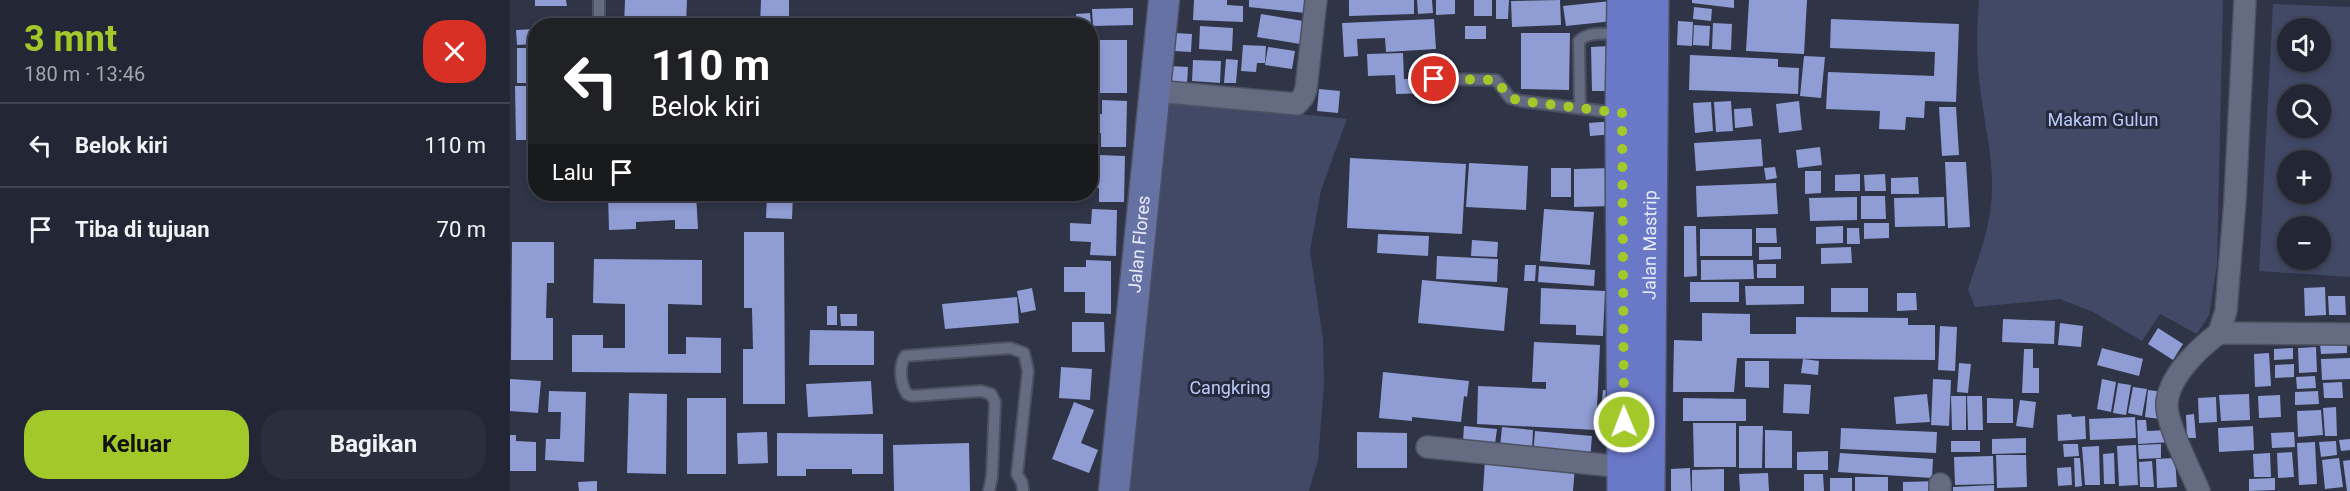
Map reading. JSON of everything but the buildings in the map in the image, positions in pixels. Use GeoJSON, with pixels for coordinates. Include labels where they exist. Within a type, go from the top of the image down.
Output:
{"type":"FeatureCollection","features":[{"type":"Feature","properties":{"kind":"main road","name":"Jalan Mastrip"},"geometry":{"type":"LineString","coordinates":[[1624,0],[1622,113],[1636,355],[1648,491]]}},
{"type":"Feature","properties":{"kind":"main road","name":"Jalan Mastrip"},"geometry":{"type":"LineString","coordinates":[[1624,479],[1636,355],[1652,0]]}},
{"type":"Feature","properties":{"kind":"street","name":"Jalan Flores"},"geometry":{"type":"LineString","coordinates":[[1114,491],[1164,0]]}},
{"type":"Feature","properties":{"kind":"street"},"geometry":{"type":"LineString","coordinates":[[1155,91],[1297,104],[1306,89],[1316,0]]}},
{"type":"Feature","properties":{"kind":"street"},"geometry":{"type":"LineString","coordinates":[[2199,491],[2171,426],[2166,403],[2179,375],[2200,348],[2219,333],[2226,311],[2245,0]]}},
{"type":"Feature","properties":{"kind":"street"},"geometry":{"type":"LineString","coordinates":[[2219,333],[2350,334]]}},
{"type":"Feature","properties":{"kind":"street"},"geometry":{"type":"LineString","coordinates":[[1427,447],[1624,479]]}},
{"type":"Feature","properties":{"kind":"lane"},"geometry":{"type":"LineString","coordinates":[[599,0],[599,18]]}},
{"type":"Feature","properties":{"kind":"lane"},"geometry":{"type":"LineString","coordinates":[[1580,108],[1580,41],[1590,34],[1623,34]]}},
{"type":"Feature","properties":{"kind":"lane"},"geometry":{"type":"LineString","coordinates":[[1434,79],[1496,80],[1510,98],[1622,113]]}},
{"type":"Feature","properties":{"kind":"lane"},"geometry":{"type":"LineString","coordinates":[[989,491],[992,476],[995,402],[990,394],[981,391],[912,396],[907,394],[902,382],[902,360],[905,356],[1010,348],[1024,353],[1028,371],[1017,474],[1023,491]]}},
{"type":"Feature","properties":{"kind":"green space","name":"Makam Gulun"},"geometry":{"type":"Polygon","coordinates":[[[1979,0],[2223,0],[2217,265],[2209,315],[2197,334],[2160,314],[2142,341],[2093,312],[2060,299],[1975,307],[1968,289],[1987,229],[1992,191],[1990,152],[1978,65],[1979,0]]]}},
{"type":"Feature","properties":{"kind":"green space"},"geometry":{"type":"Polygon","coordinates":[[[2273,4],[2350,7],[2350,277],[2259,271],[2273,4]]]}},
{"type":"Feature","properties":{"kind":"green space","name":"Cangkring"},"geometry":{"type":"Polygon","coordinates":[[[1163,99],[1347,119],[1321,190],[1310,251],[1323,339],[1324,385],[1318,460],[1309,491],[1127,491],[1163,99]]]}},
{"type":"Feature","properties":{"kind":"route"},"geometry":{"type":"LineString","coordinates":[[1434,79],[1496,80],[1510,98],[1521,101],[1622,113],[1624,422]]}}]}
